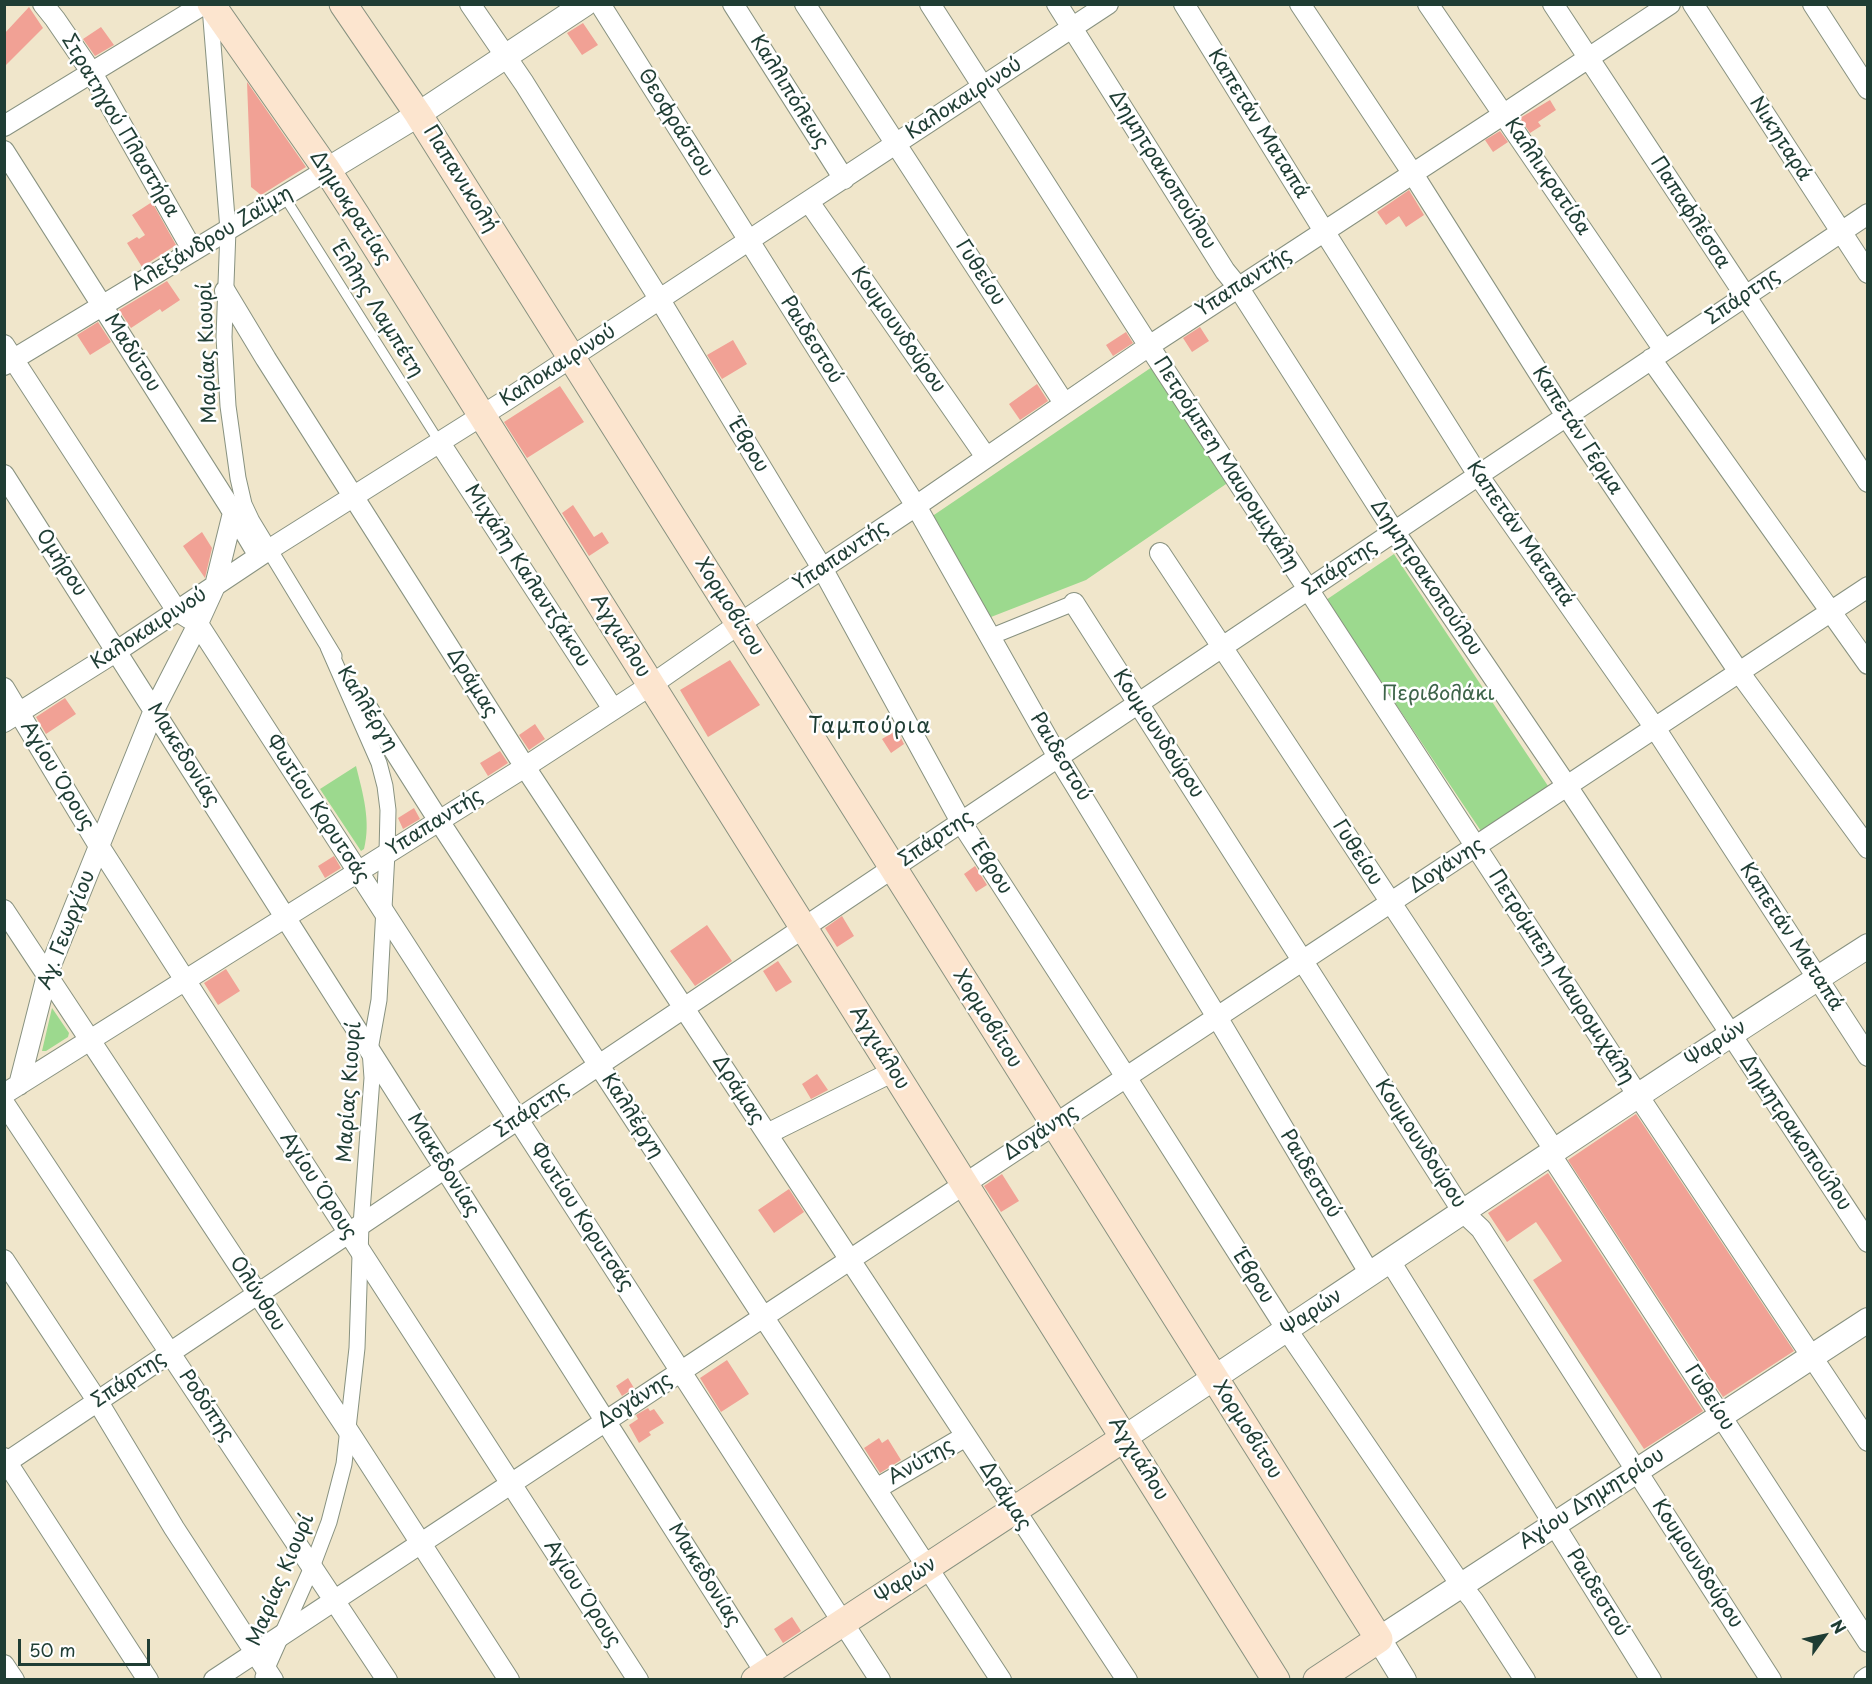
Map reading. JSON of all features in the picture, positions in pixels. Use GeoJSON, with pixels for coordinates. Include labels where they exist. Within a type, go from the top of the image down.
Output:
{"type":"FeatureCollection","features":[{"type":"Feature","properties":{"kind":"main road","name":"Δημοκρατίας"},"geometry":{"type":"LineString","coordinates":[[210,4],[327,170],[482,416]]}},
{"type":"Feature","properties":{"kind":"main road","name":"Παπανικολή"},"geometry":{"type":"LineString","coordinates":[[344,4],[418,114],[571,357]]}},
{"type":"Feature","properties":{"kind":"main road","name":"Χορμοβίτου"},"geometry":{"type":"LineString","coordinates":[[571,357],[1378,1639]]}},
{"type":"Feature","properties":{"kind":"main road","name":"Αγχιάλου"},"geometry":{"type":"LineString","coordinates":[[482,416],[1276,1680]]}},
{"type":"Feature","properties":{"kind":"main road","name":"Ψαρών"},"geometry":{"type":"LineString","coordinates":[[763,1677],[1124,1438]]}},
{"type":"Feature","properties":{"kind":"main road","name":"Αγίου Δημητρίου"},"geometry":{"type":"LineString","coordinates":[[1317,1680],[1378,1639]]}},
{"type":"Feature","properties":{"kind":"street","name":"Στρατηγού Πλαστήρα"},"geometry":{"type":"LineString","coordinates":[[43,4],[92,73],[193,251]]}},
{"type":"Feature","properties":{"kind":"street"},"geometry":{"type":"LineString","coordinates":[[4,126],[204,4]]}},
{"type":"Feature","properties":{"kind":"street","name":"Μαρίας Κιουρί"},"geometry":{"type":"LineString","coordinates":[[210,4],[228,230],[224,337],[228,406],[234,455],[244,504],[265,552]]}},
{"type":"Feature","properties":{"kind":"street","name":"Έβρου"},"geometry":{"type":"LineString","coordinates":[[470,4],[506,56],[660,300],[822,568],[961,822],[1287,1330],[1473,1600],[1525,1680]]}},
{"type":"Feature","properties":{"kind":"street"},"geometry":{"type":"LineString","coordinates":[[327,170],[418,114],[585,4]]}},
{"type":"Feature","properties":{"kind":"street","name":"Θεοφράστου"},"geometry":{"type":"LineString","coordinates":[[600,4],[749,241]]}},
{"type":"Feature","properties":{"kind":"street","name":"Καλλιπόλεως"},"geometry":{"type":"LineString","coordinates":[[733,4],[844,179]]}},
{"type":"Feature","properties":{"kind":"street","name":"Γυθείου"},"geometry":{"type":"LineString","coordinates":[[805,4],[1064,403]]}},
{"type":"Feature","properties":{"kind":"street","name":"Πετρόμπεη Μαυρομιχάλη"},"geometry":{"type":"LineString","coordinates":[[930,4],[1308,590],[1637,1094],[1868,1442]]}},
{"type":"Feature","properties":{"kind":"street","name":"Δημητρακοπούλου"},"geometry":{"type":"LineString","coordinates":[[1057,4],[1225,271],[1238,287],[1394,531],[1567,786],[1868,1242]]}},
{"type":"Feature","properties":{"kind":"street","name":"Καλοκαιρινού"},"geometry":{"type":"LineString","coordinates":[[12,717],[117,651],[265,552],[482,416],[1108,4]]}},
{"type":"Feature","properties":{"kind":"street","name":"Καπετάν Ματαπά"},"geometry":{"type":"LineString","coordinates":[[1184,4],[1478,475],[1655,728],[1868,1056]]}},
{"type":"Feature","properties":{"kind":"street","name":"Καπετάν Γέρμα"},"geometry":{"type":"LineString","coordinates":[[1300,4],[1413,174],[1566,416],[1739,672],[1868,848]]}},
{"type":"Feature","properties":{"kind":"street","name":"Καλλικρατίδα"},"geometry":{"type":"LineString","coordinates":[[1428,4],[1504,114],[1657,355],[1830,612],[1868,664]]}},
{"type":"Feature","properties":{"kind":"street","name":"Παπαφλέσσα"},"geometry":{"type":"LineString","coordinates":[[1553,4],[1868,482]]}},
{"type":"Feature","properties":{"kind":"street","name":"Υπαπαντής"},"geometry":{"type":"LineString","coordinates":[[12,1089],[614,710],[1149,346],[1670,4]]}},
{"type":"Feature","properties":{"kind":"street","name":"Νικηταρά"},"geometry":{"type":"LineString","coordinates":[[1693,4],[1868,273]]}},
{"type":"Feature","properties":{"kind":"street"},"geometry":{"type":"LineString","coordinates":[[1813,4],[1868,89]]}},
{"type":"Feature","properties":{"kind":"street","name":"Μαδύτου"},"geometry":{"type":"LineString","coordinates":[[4,151],[233,513],[265,552]]}},
{"type":"Feature","properties":{"kind":"street","name":"Αλεξάνδρου Ζαΐμη"},"geometry":{"type":"LineString","coordinates":[[8,357],[102,306],[327,170]]}},
{"type":"Feature","properties":{"kind":"street","name":"Κουμουνδούρου"},"geometry":{"type":"LineString","coordinates":[[809,202],[986,457]]}},
{"type":"Feature","properties":{"kind":"street","name":"Σπάρτης"},"geometry":{"type":"LineString","coordinates":[[5,1461],[257,1295],[1868,214]]}},
{"type":"Feature","properties":{"kind":"street","name":"Ραιδεστού"},"geometry":{"type":"LineString","coordinates":[[749,241],[916,506],[1058,757],[1370,1274]]}},
{"type":"Feature","properties":{"kind":"street"},"geometry":{"type":"LineString","coordinates":[[225,291],[354,497]]}},
{"type":"Feature","properties":{"kind":"street"},"geometry":{"type":"LineString","coordinates":[[8,357],[177,611]]}},
{"type":"Feature","properties":{"kind":"street","name":"Μιχάλη Καλαντζάκου"},"geometry":{"type":"LineString","coordinates":[[440,442],[614,710]]}},
{"type":"Feature","properties":{"kind":"street","name":"Ομήρου"},"geometry":{"type":"LineString","coordinates":[[4,475],[117,651]]}},
{"type":"Feature","properties":{"kind":"street","name":"Δράμας"},"geometry":{"type":"LineString","coordinates":[[354,497],[525,767],[1126,1680]]}},
{"type":"Feature","properties":{"kind":"street","name":"Αγ. Γεωργίου"},"geometry":{"type":"LineString","coordinates":[[12,1089],[47,975],[99,846],[154,710],[215,586],[233,513]]}},
{"type":"Feature","properties":{"kind":"street","name":"Καλλέργη"},"geometry":{"type":"LineString","coordinates":[[265,552],[1001,1680]]}},
{"type":"Feature","properties":{"kind":"street","name":"Γυθείου"},"geometry":{"type":"LineString","coordinates":[[1160,553],[1553,1153],[1868,1642]]}},
{"type":"Feature","properties":{"kind":"street","name":"Δογάνης"},"geometry":{"type":"LineString","coordinates":[[214,1680],[1868,587]]}},
{"type":"Feature","properties":{"kind":"street"},"geometry":{"type":"LineString","coordinates":[[990,637],[1074,603]]}},
{"type":"Feature","properties":{"kind":"street","name":"Κουμουνδούρου"},"geometry":{"type":"LineString","coordinates":[[1074,603],[1463,1212],[1481,1229],[1771,1680]]}},
{"type":"Feature","properties":{"kind":"street","name":"Φωτίου Κορυτσάς"},"geometry":{"type":"LineString","coordinates":[[177,611],[198,624],[880,1680]]}},
{"type":"Feature","properties":{"kind":"street","name":"Μαρίας Κιουρί"},"geometry":{"type":"LineString","coordinates":[[328,647],[379,763],[388,810],[379,1000],[370,1050],[372,1078],[355,1229]]}},
{"type":"Feature","properties":{"kind":"street","name":"Μακεδονίας"},"geometry":{"type":"LineString","coordinates":[[117,651],[606,1421],[763,1677]]}},
{"type":"Feature","properties":{"kind":"street","name":"Αγίου Όρους"},"geometry":{"type":"LineString","coordinates":[[4,688],[12,717],[185,980],[355,1229],[362,1253],[638,1680]]}},
{"type":"Feature","properties":{"kind":"street","name":"Ολύνθου"},"geometry":{"type":"LineString","coordinates":[[4,909],[349,1432],[509,1680]]}},
{"type":"Feature","properties":{"kind":"street","name":"Ψαρών"},"geometry":{"type":"LineString","coordinates":[[1124,1438],[1553,1153],[1637,1094],[1868,946]]}},
{"type":"Feature","properties":{"kind":"street"},"geometry":{"type":"LineString","coordinates":[[767,1134],[894,1071]]}},
{"type":"Feature","properties":{"kind":"street","name":"Ροδόπης"},"geometry":{"type":"LineString","coordinates":[[4,1102],[387,1680]]}},
{"type":"Feature","properties":{"kind":"street","name":"Μαρίας Κιουρί"},"geometry":{"type":"LineString","coordinates":[[267,1676],[281,1636],[322,1544],[344,1464],[357,1348],[362,1253]]}},
{"type":"Feature","properties":{"kind":"street"},"geometry":{"type":"LineString","coordinates":[[4,1260],[98,1401],[174,1528],[255,1653],[267,1676]]}},
{"type":"Feature","properties":{"kind":"street","name":"Ραιδεστού"},"geometry":{"type":"LineString","coordinates":[[1390,1261],[1651,1680]]}},
{"type":"Feature","properties":{"kind":"street","name":"Αγίου Δημητρίου"},"geometry":{"type":"LineString","coordinates":[[1378,1639],[1868,1320]]}},
{"type":"Feature","properties":{"kind":"street","name":"Ανύτης"},"geometry":{"type":"LineString","coordinates":[[876,1489],[966,1436]]}},
{"type":"Feature","properties":{"kind":"street"},"geometry":{"type":"LineString","coordinates":[[5,1461],[148,1680]]}},
{"type":"Feature","properties":{"kind":"street","name":"Χορμοβίτου"},"geometry":{"type":"LineString","coordinates":[[1378,1639],[1404,1680]]}},
{"type":"Feature","properties":{"kind":"street"},"geometry":{"type":"LineString","coordinates":[[4,1665],[14,1680]]}},
{"type":"Feature","properties":{"kind":"street"},"geometry":{"type":"LineString","coordinates":[[1864,1680],[1868,1677]]}},
{"type":"Feature","properties":{"kind":"lane","name":"Έλλης Λαμπέτη"},"geometry":{"type":"LineString","coordinates":[[284,196],[440,442]]}},
{"type":"Feature","properties":{"kind":"green space"},"geometry":{"type":"Polygon","coordinates":[[[1152,367],[1229,482],[1086,580],[991,617],[931,517],[1152,367]]]}},
{"type":"Feature","properties":{"kind":"green space","name":"Περιβολάκι"},"geometry":{"type":"Polygon","coordinates":[[[1394,554],[1550,789],[1483,834],[1326,600],[1394,554]]]}},
{"type":"Feature","properties":{"kind":"green space"},"geometry":{"type":"Polygon","coordinates":[[[356,766],[367,828],[364,849],[361,851],[320,789],[356,766]]]}},
{"type":"Feature","properties":{"kind":"green space"},"geometry":{"type":"Polygon","coordinates":[[[52,1008],[69,1033],[68,1037],[46,1051],[42,1051],[52,1008]]]}},
{"type":"Feature","properties":{"kind":"building"},"geometry":{"type":"Polygon","coordinates":[[[29,7],[43,28],[4,67],[4,34],[29,7]]]}},
{"type":"Feature","properties":{"kind":"building"},"geometry":{"type":"Polygon","coordinates":[[[583,23],[598,45],[582,55],[567,33],[583,23]]]}},
{"type":"Feature","properties":{"kind":"building"},"geometry":{"type":"Polygon","coordinates":[[[101,27],[114,45],[95,56],[83,39],[101,27]]]}},
{"type":"Feature","properties":{"kind":"building"},"geometry":{"type":"Polygon","coordinates":[[[247,82],[306,167],[261,195],[251,187],[247,82]]]}},
{"type":"Feature","properties":{"kind":"building"},"geometry":{"type":"Polygon","coordinates":[[[1550,100],[1556,110],[1538,122],[1541,126],[1530,133],[1520,118],[1550,100]]]}},
{"type":"Feature","properties":{"kind":"building"},"geometry":{"type":"Polygon","coordinates":[[[1500,131],[1508,142],[1493,152],[1485,140],[1500,131]]]}},
{"type":"Feature","properties":{"kind":"building"},"geometry":{"type":"Polygon","coordinates":[[[1409,190],[1424,215],[1406,227],[1399,216],[1386,225],[1377,212],[1409,190]]]}},
{"type":"Feature","properties":{"kind":"building"},"geometry":{"type":"Polygon","coordinates":[[[152,202],[176,245],[142,267],[127,243],[145,235],[132,215],[152,202]]]}},
{"type":"Feature","properties":{"kind":"building"},"geometry":{"type":"Polygon","coordinates":[[[167,281],[180,300],[162,312],[160,309],[131,328],[119,310],[167,281]]]}},
{"type":"Feature","properties":{"kind":"building"},"geometry":{"type":"Polygon","coordinates":[[[98,322],[111,342],[90,355],[77,335],[98,322]]]}},
{"type":"Feature","properties":{"kind":"building"},"geometry":{"type":"Polygon","coordinates":[[[1200,327],[1209,341],[1192,352],[1183,338],[1200,327]]]}},
{"type":"Feature","properties":{"kind":"building"},"geometry":{"type":"Polygon","coordinates":[[[1126,332],[1133,343],[1113,356],[1106,345],[1126,332]]]}},
{"type":"Feature","properties":{"kind":"building"},"geometry":{"type":"Polygon","coordinates":[[[733,340],[747,364],[722,379],[707,355],[733,340]]]}},
{"type":"Feature","properties":{"kind":"building"},"geometry":{"type":"Polygon","coordinates":[[[1037,384],[1048,401],[1020,420],[1009,404],[1037,384]]]}},
{"type":"Feature","properties":{"kind":"building"},"geometry":{"type":"Polygon","coordinates":[[[560,386],[584,422],[527,458],[504,422],[560,386]]]}},
{"type":"Feature","properties":{"kind":"building"},"geometry":{"type":"Polygon","coordinates":[[[573,505],[594,537],[602,532],[609,543],[589,556],[562,513],[573,505]]]}},
{"type":"Feature","properties":{"kind":"building"},"geometry":{"type":"Polygon","coordinates":[[[202,532],[212,548],[205,578],[183,546],[202,532]]]}},
{"type":"Feature","properties":{"kind":"building"},"geometry":{"type":"Polygon","coordinates":[[[730,660],[760,705],[708,737],[680,690],[730,660]]]}},
{"type":"Feature","properties":{"kind":"building"},"geometry":{"type":"Polygon","coordinates":[[[65,698],[76,714],[46,734],[36,717],[65,698]]]}},
{"type":"Feature","properties":{"kind":"building"},"geometry":{"type":"Polygon","coordinates":[[[535,724],[545,739],[529,750],[519,735],[535,724]]]}},
{"type":"Feature","properties":{"kind":"building"},"geometry":{"type":"Polygon","coordinates":[[[897,730],[904,744],[891,753],[882,739],[897,730]]]}},
{"type":"Feature","properties":{"kind":"building"},"geometry":{"type":"Polygon","coordinates":[[[500,751],[508,763],[488,776],[480,763],[500,751]]]}},
{"type":"Feature","properties":{"kind":"building"},"geometry":{"type":"Polygon","coordinates":[[[414,808],[420,819],[403,829],[398,818],[414,808]]]}},
{"type":"Feature","properties":{"kind":"building"},"geometry":{"type":"Polygon","coordinates":[[[334,856],[341,868],[325,878],[318,866],[334,856]]]}},
{"type":"Feature","properties":{"kind":"building"},"geometry":{"type":"Polygon","coordinates":[[[975,866],[987,885],[976,892],[964,874],[975,866]]]}},
{"type":"Feature","properties":{"kind":"building"},"geometry":{"type":"Polygon","coordinates":[[[842,916],[854,936],[837,947],[825,928],[842,916]]]}},
{"type":"Feature","properties":{"kind":"building"},"geometry":{"type":"Polygon","coordinates":[[[707,925],[732,961],[695,986],[670,951],[707,925]]]}},
{"type":"Feature","properties":{"kind":"building"},"geometry":{"type":"Polygon","coordinates":[[[778,961],[792,982],[776,992],[763,971],[778,961]]]}},
{"type":"Feature","properties":{"kind":"building"},"geometry":{"type":"Polygon","coordinates":[[[226,969],[240,991],[218,1005],[204,983],[226,969]]]}},
{"type":"Feature","properties":{"kind":"building"},"geometry":{"type":"Polygon","coordinates":[[[817,1074],[828,1090],[811,1099],[802,1084],[817,1074]]]}},
{"type":"Feature","properties":{"kind":"building"},"geometry":{"type":"Polygon","coordinates":[[[1636,1114],[1794,1351],[1723,1397],[1568,1160],[1636,1114]]]}},
{"type":"Feature","properties":{"kind":"building"},"geometry":{"type":"Polygon","coordinates":[[[1548,1173],[1703,1411],[1644,1449],[1533,1280],[1562,1261],[1547,1238],[1536,1222],[1507,1242],[1488,1213],[1548,1173]]]}},
{"type":"Feature","properties":{"kind":"building"},"geometry":{"type":"Polygon","coordinates":[[[1002,1174],[1019,1201],[1001,1212],[984,1186],[1002,1174]]]}},
{"type":"Feature","properties":{"kind":"building"},"geometry":{"type":"Polygon","coordinates":[[[789,1189],[804,1212],[774,1233],[758,1210],[789,1189]]]}},
{"type":"Feature","properties":{"kind":"building"},"geometry":{"type":"Polygon","coordinates":[[[727,1360],[749,1394],[721,1412],[700,1378],[727,1360]]]}},
{"type":"Feature","properties":{"kind":"building"},"geometry":{"type":"Polygon","coordinates":[[[628,1378],[634,1388],[622,1396],[616,1386],[628,1378]]]}},
{"type":"Feature","properties":{"kind":"building"},"geometry":{"type":"Polygon","coordinates":[[[648,1408],[650,1411],[654,1409],[664,1423],[649,1432],[651,1435],[639,1443],[629,1425],[638,1419],[636,1415],[648,1408]]]}},
{"type":"Feature","properties":{"kind":"building"},"geometry":{"type":"Polygon","coordinates":[[[879,1438],[882,1443],[888,1439],[901,1460],[880,1473],[864,1448],[879,1438]]]}},
{"type":"Feature","properties":{"kind":"building"},"geometry":{"type":"Polygon","coordinates":[[[792,1617],[801,1631],[783,1643],[774,1629],[792,1617]]]}},
{"type":"Feature","properties":{"kind":"district","name":"Ταμπούρια"},"geometry":{"type":"Point","coordinates":[870,727]}}]}
